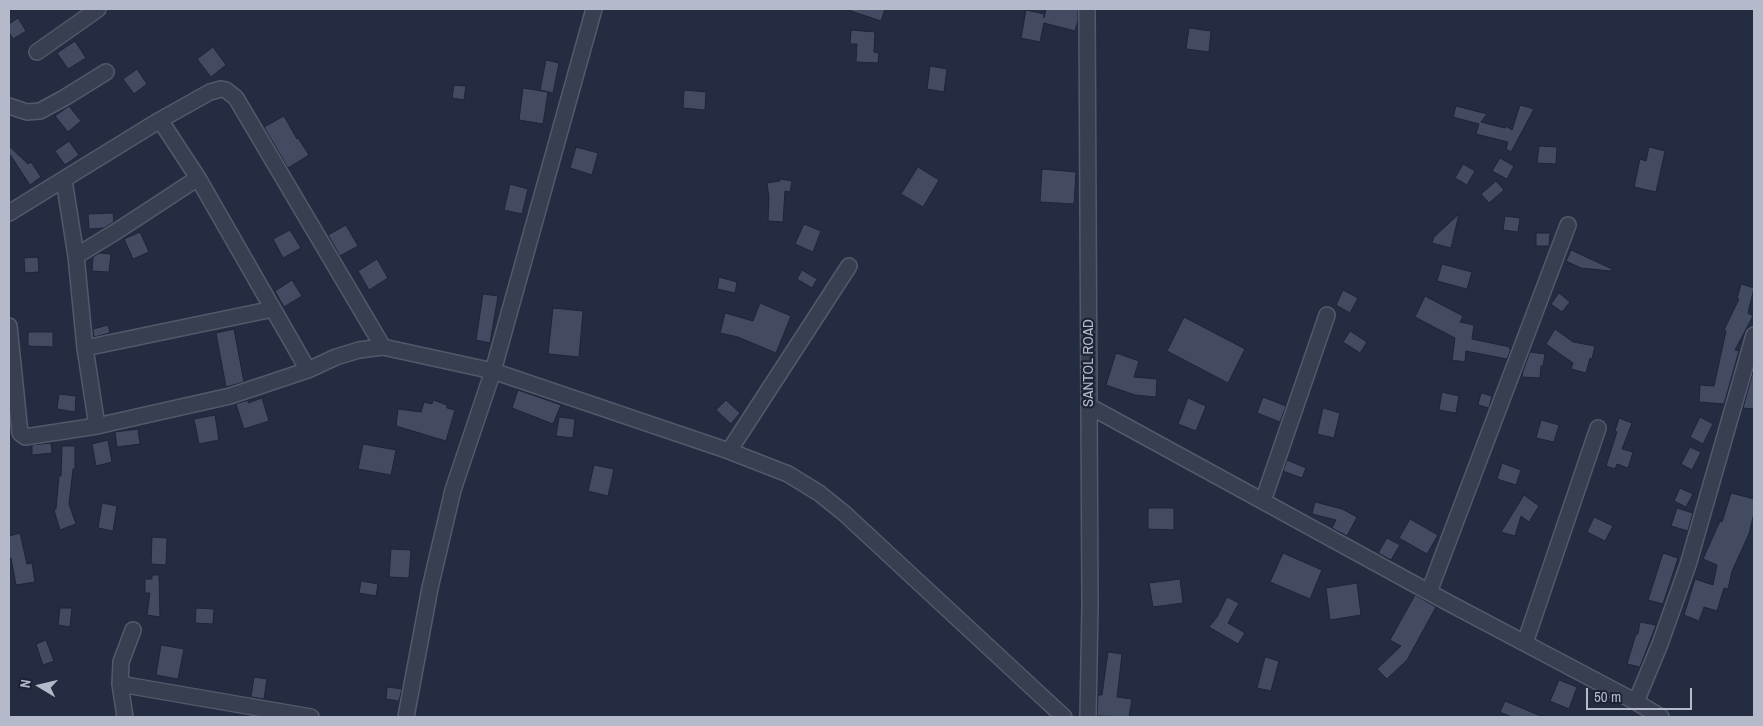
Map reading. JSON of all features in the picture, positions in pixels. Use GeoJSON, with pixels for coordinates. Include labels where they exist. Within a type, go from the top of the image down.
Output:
{"type":"FeatureCollection","features":[{"type":"Feature","properties":{"kind":"street"},"geometry":{"type":"LineString","coordinates":[[406,717],[430,588],[454,490],[493,371],[594,9]]}},
{"type":"Feature","properties":{"kind":"street","name":"SANTOL ROAD"},"geometry":{"type":"LineString","coordinates":[[1087,9],[1090,605],[1088,717]]}},
{"type":"Feature","properties":{"kind":"street"},"geometry":{"type":"LineString","coordinates":[[37,52],[92,10]]}},
{"type":"Feature","properties":{"kind":"street"},"geometry":{"type":"LineString","coordinates":[[9,106],[27,112],[40,111],[106,72]]}},
{"type":"Feature","properties":{"kind":"street"},"geometry":{"type":"LineString","coordinates":[[9,212],[160,120],[215,90],[221,89],[231,93],[241,107],[383,347]]}},
{"type":"Feature","properties":{"kind":"street"},"geometry":{"type":"LineString","coordinates":[[160,120],[198,178],[308,370]]}},
{"type":"Feature","properties":{"kind":"street"},"geometry":{"type":"LineString","coordinates":[[76,256],[198,178]]}},
{"type":"Feature","properties":{"kind":"street"},"geometry":{"type":"LineString","coordinates":[[64,180],[76,256],[85,348],[97,426]]}},
{"type":"Feature","properties":{"kind":"street"},"geometry":{"type":"LineString","coordinates":[[1429,592],[1568,225]]}},
{"type":"Feature","properties":{"kind":"street"},"geometry":{"type":"LineString","coordinates":[[729,451],[849,266]]}},
{"type":"Feature","properties":{"kind":"street"},"geometry":{"type":"LineString","coordinates":[[85,348],[273,309]]}},
{"type":"Feature","properties":{"kind":"street"},"geometry":{"type":"LineString","coordinates":[[1263,501],[1327,315]]}},
{"type":"Feature","properties":{"kind":"street"},"geometry":{"type":"LineString","coordinates":[[9,326],[22,435],[26,437],[97,426],[230,396],[308,370],[336,357],[359,350],[383,347],[493,371],[729,451],[788,474],[819,493],[845,514],[1064,717]]}},
{"type":"Feature","properties":{"kind":"street"},"geometry":{"type":"LineString","coordinates":[[1636,702],[1660,644],[1688,565],[1754,335]]}},
{"type":"Feature","properties":{"kind":"street"},"geometry":{"type":"LineString","coordinates":[[1089,406],[1429,592],[1636,702],[1660,717]]}},
{"type":"Feature","properties":{"kind":"street"},"geometry":{"type":"LineString","coordinates":[[1525,643],[1598,428]]}},
{"type":"Feature","properties":{"kind":"street"},"geometry":{"type":"LineString","coordinates":[[125,717],[120,684],[121,662],[132,630]]}},
{"type":"Feature","properties":{"kind":"street"},"geometry":{"type":"LineString","coordinates":[[120,684],[311,717]]}},
{"type":"Feature","properties":{"kind":"building"},"geometry":{"type":"Polygon","coordinates":[[[851,9],[885,9],[881,21],[851,11],[851,9]]]}},
{"type":"Feature","properties":{"kind":"building"},"geometry":{"type":"Polygon","coordinates":[[[1046,9],[1078,9],[1078,21],[1075,31],[1044,23],[1040,42],[1021,38],[1026,10],[1044,14],[1044,18],[1046,9]]]}},
{"type":"Feature","properties":{"kind":"building"},"geometry":{"type":"Polygon","coordinates":[[[18,18],[26,31],[13,39],[9,32],[9,24],[18,18]]]}},
{"type":"Feature","properties":{"kind":"building"},"geometry":{"type":"Polygon","coordinates":[[[1189,28],[1211,31],[1209,52],[1186,49],[1189,28]]]}},
{"type":"Feature","properties":{"kind":"building"},"geometry":{"type":"Polygon","coordinates":[[[851,30],[875,32],[874,52],[879,53],[878,63],[856,62],[857,44],[850,44],[851,30]]]}},
{"type":"Feature","properties":{"kind":"building"},"geometry":{"type":"Polygon","coordinates":[[[75,41],[86,58],[68,69],[57,53],[75,41]]]}},
{"type":"Feature","properties":{"kind":"building"},"geometry":{"type":"Polygon","coordinates":[[[213,47],[226,65],[211,77],[197,59],[213,47]]]}},
{"type":"Feature","properties":{"kind":"building"},"geometry":{"type":"Polygon","coordinates":[[[546,60],[559,63],[553,93],[540,90],[546,60]]]}},
{"type":"Feature","properties":{"kind":"building"},"geometry":{"type":"Polygon","coordinates":[[[930,66],[947,69],[944,92],[927,89],[930,66]]]}},
{"type":"Feature","properties":{"kind":"building"},"geometry":{"type":"Polygon","coordinates":[[[137,69],[147,84],[134,94],[123,79],[137,69]]]}},
{"type":"Feature","properties":{"kind":"building"},"geometry":{"type":"Polygon","coordinates":[[[454,85],[466,86],[464,100],[452,98],[454,85]]]}},
{"type":"Feature","properties":{"kind":"building"},"geometry":{"type":"Polygon","coordinates":[[[523,88],[548,92],[543,124],[519,120],[523,88]]]}},
{"type":"Feature","properties":{"kind":"building"},"geometry":{"type":"Polygon","coordinates":[[[684,90],[706,92],[705,110],[683,108],[684,90]]]}},
{"type":"Feature","properties":{"kind":"building"},"geometry":{"type":"Polygon","coordinates":[[[1520,105],[1534,109],[1511,152],[1506,149],[1508,142],[1476,134],[1479,124],[1453,117],[1456,106],[1487,114],[1481,122],[1505,128],[1506,126],[1512,130],[1520,105]]]}},
{"type":"Feature","properties":{"kind":"building"},"geometry":{"type":"Polygon","coordinates":[[[69,106],[81,121],[68,132],[55,116],[69,106]]]}},
{"type":"Feature","properties":{"kind":"building"},"geometry":{"type":"Polygon","coordinates":[[[284,116],[309,155],[288,168],[264,127],[284,116]]]}},
{"type":"Feature","properties":{"kind":"building"},"geometry":{"type":"Polygon","coordinates":[[[69,141],[79,155],[65,165],[55,151],[69,141]]]}},
{"type":"Feature","properties":{"kind":"building"},"geometry":{"type":"Polygon","coordinates":[[[1539,146],[1557,147],[1556,164],[1537,163],[1539,146]]]}},
{"type":"Feature","properties":{"kind":"building"},"geometry":{"type":"Polygon","coordinates":[[[10,147],[28,164],[31,162],[41,177],[30,185],[9,153],[10,147]]]}},
{"type":"Feature","properties":{"kind":"building"},"geometry":{"type":"Polygon","coordinates":[[[576,147],[598,153],[592,175],[570,168],[576,147]]]}},
{"type":"Feature","properties":{"kind":"building"},"geometry":{"type":"Polygon","coordinates":[[[1649,147],[1665,151],[1656,192],[1634,187],[1640,159],[1646,161],[1649,147]]]}},
{"type":"Feature","properties":{"kind":"building"},"geometry":{"type":"Polygon","coordinates":[[[1500,158],[1514,166],[1507,179],[1492,171],[1500,158]]]}},
{"type":"Feature","properties":{"kind":"building"},"geometry":{"type":"Polygon","coordinates":[[[1463,164],[1475,171],[1467,185],[1455,178],[1463,164]]]}},
{"type":"Feature","properties":{"kind":"building"},"geometry":{"type":"Polygon","coordinates":[[[918,167],[939,180],[923,207],[901,194],[918,167]]]}},
{"type":"Feature","properties":{"kind":"building"},"geometry":{"type":"Polygon","coordinates":[[[1042,169],[1076,172],[1074,204],[1040,202],[1042,169]]]}},
{"type":"Feature","properties":{"kind":"building"},"geometry":{"type":"Polygon","coordinates":[[[780,179],[792,181],[790,192],[785,191],[783,222],[768,221],[769,198],[767,183],[780,181],[780,179]]]}},
{"type":"Feature","properties":{"kind":"building"},"geometry":{"type":"Polygon","coordinates":[[[1496,181],[1504,190],[1489,203],[1481,194],[1496,181]]]}},
{"type":"Feature","properties":{"kind":"building"},"geometry":{"type":"Polygon","coordinates":[[[510,184],[528,189],[522,214],[504,210],[510,184]]]}},
{"type":"Feature","properties":{"kind":"building"},"geometry":{"type":"Polygon","coordinates":[[[113,213],[114,222],[104,228],[89,229],[88,214],[113,213]]]}},
{"type":"Feature","properties":{"kind":"building"},"geometry":{"type":"Polygon","coordinates":[[[1459,214],[1451,248],[1432,243],[1434,237],[1459,214]]]}},
{"type":"Feature","properties":{"kind":"building"},"geometry":{"type":"Polygon","coordinates":[[[1505,216],[1520,218],[1518,232],[1503,230],[1505,216]]]}},
{"type":"Feature","properties":{"kind":"building"},"geometry":{"type":"Polygon","coordinates":[[[804,224],[821,231],[813,252],[795,244],[804,224]]]}},
{"type":"Feature","properties":{"kind":"building"},"geometry":{"type":"Polygon","coordinates":[[[346,225],[358,246],[340,256],[328,235],[346,225]]]}},
{"type":"Feature","properties":{"kind":"building"},"geometry":{"type":"Polygon","coordinates":[[[290,230],[301,248],[283,258],[273,239],[290,230]]]}},
{"type":"Feature","properties":{"kind":"building"},"geometry":{"type":"Polygon","coordinates":[[[140,232],[149,252],[133,259],[124,239],[140,232]]]}},
{"type":"Feature","properties":{"kind":"building"},"geometry":{"type":"Polygon","coordinates":[[[1536,233],[1550,233],[1549,246],[1536,246],[1536,233]]]}},
{"type":"Feature","properties":{"kind":"building"},"geometry":{"type":"Polygon","coordinates":[[[1571,250],[1612,269],[1611,271],[1581,268],[1566,261],[1571,250]]]}},
{"type":"Feature","properties":{"kind":"building"},"geometry":{"type":"Polygon","coordinates":[[[99,253],[111,254],[109,272],[92,271],[93,257],[99,253]]]}},
{"type":"Feature","properties":{"kind":"building"},"geometry":{"type":"Polygon","coordinates":[[[38,257],[39,272],[25,273],[24,258],[38,257]]]}},
{"type":"Feature","properties":{"kind":"building"},"geometry":{"type":"Polygon","coordinates":[[[377,259],[388,278],[369,290],[358,271],[377,259]]]}},
{"type":"Feature","properties":{"kind":"building"},"geometry":{"type":"Polygon","coordinates":[[[1442,264],[1472,272],[1467,289],[1437,281],[1442,264]]]}},
{"type":"Feature","properties":{"kind":"building"},"geometry":{"type":"Polygon","coordinates":[[[802,270],[817,279],[812,288],[797,279],[802,270]]]}},
{"type":"Feature","properties":{"kind":"building"},"geometry":{"type":"Polygon","coordinates":[[[719,277],[737,282],[735,293],[717,289],[719,277]]]}},
{"type":"Feature","properties":{"kind":"building"},"geometry":{"type":"Polygon","coordinates":[[[292,280],[302,296],[284,307],[275,291],[292,280]]]}},
{"type":"Feature","properties":{"kind":"building"},"geometry":{"type":"Polygon","coordinates":[[[1741,284],[1754,288],[1748,313],[1753,316],[1735,350],[1739,351],[1724,404],[1699,402],[1700,385],[1714,386],[1726,331],[1724,330],[1739,299],[1737,299],[1741,284]]]}},
{"type":"Feature","properties":{"kind":"building"},"geometry":{"type":"Polygon","coordinates":[[[1343,290],[1358,298],[1350,313],[1336,305],[1343,290]]]}},
{"type":"Feature","properties":{"kind":"building"},"geometry":{"type":"Polygon","coordinates":[[[1559,293],[1570,302],[1562,312],[1551,304],[1559,293]]]}},
{"type":"Feature","properties":{"kind":"building"},"geometry":{"type":"Polygon","coordinates":[[[483,294],[498,296],[490,343],[476,340],[483,294]]]}},
{"type":"Feature","properties":{"kind":"building"},"geometry":{"type":"Polygon","coordinates":[[[1425,296],[1463,316],[1460,322],[1474,325],[1472,339],[1510,347],[1507,359],[1466,351],[1465,362],[1452,360],[1455,338],[1415,317],[1425,296]]]}},
{"type":"Feature","properties":{"kind":"building"},"geometry":{"type":"Polygon","coordinates":[[[760,303],[791,316],[776,353],[738,337],[720,333],[725,313],[753,321],[760,303]]]}},
{"type":"Feature","properties":{"kind":"building"},"geometry":{"type":"Polygon","coordinates":[[[553,308],[583,311],[579,357],[548,354],[553,308]]]}},
{"type":"Feature","properties":{"kind":"building"},"geometry":{"type":"Polygon","coordinates":[[[1184,317],[1245,349],[1228,383],[1167,351],[1184,317]]]}},
{"type":"Feature","properties":{"kind":"building"},"geometry":{"type":"Polygon","coordinates":[[[108,325],[110,333],[94,337],[93,329],[108,325]]]}},
{"type":"Feature","properties":{"kind":"building"},"geometry":{"type":"Polygon","coordinates":[[[234,329],[244,382],[226,387],[216,333],[234,329]]]}},
{"type":"Feature","properties":{"kind":"building"},"geometry":{"type":"Polygon","coordinates":[[[1555,329],[1573,342],[1595,346],[1586,373],[1571,369],[1573,363],[1546,344],[1555,329]]]}},
{"type":"Feature","properties":{"kind":"building"},"geometry":{"type":"Polygon","coordinates":[[[1350,331],[1367,342],[1360,353],[1343,342],[1350,331]]]}},
{"type":"Feature","properties":{"kind":"building"},"geometry":{"type":"Polygon","coordinates":[[[28,332],[53,332],[53,347],[28,346],[28,332]]]}},
{"type":"Feature","properties":{"kind":"building"},"geometry":{"type":"Polygon","coordinates":[[[1530,352],[1545,354],[1540,378],[1522,377],[1530,352]]]}},
{"type":"Feature","properties":{"kind":"building"},"geometry":{"type":"Polygon","coordinates":[[[1116,353],[1139,361],[1134,377],[1157,379],[1156,397],[1135,395],[1106,385],[1116,353]]]}},
{"type":"Feature","properties":{"kind":"building"},"geometry":{"type":"Polygon","coordinates":[[[1754,368],[1754,409],[1743,408],[1754,368]]]}},
{"type":"Feature","properties":{"kind":"building"},"geometry":{"type":"Polygon","coordinates":[[[518,390],[561,405],[553,424],[512,408],[518,390]]]}},
{"type":"Feature","properties":{"kind":"building"},"geometry":{"type":"Polygon","coordinates":[[[1442,392],[1459,396],[1456,413],[1439,410],[1442,392]]]}},
{"type":"Feature","properties":{"kind":"building"},"geometry":{"type":"Polygon","coordinates":[[[1481,393],[1492,396],[1489,408],[1478,405],[1481,393]]]}},
{"type":"Feature","properties":{"kind":"building"},"geometry":{"type":"Polygon","coordinates":[[[59,394],[76,396],[75,412],[57,409],[59,394]]]}},
{"type":"Feature","properties":{"kind":"building"},"geometry":{"type":"Polygon","coordinates":[[[1263,397],[1286,406],[1280,422],[1257,413],[1263,397]]]}},
{"type":"Feature","properties":{"kind":"building"},"geometry":{"type":"Polygon","coordinates":[[[262,398],[269,421],[244,429],[236,404],[248,400],[248,403],[262,398]]]}},
{"type":"Feature","properties":{"kind":"building"},"geometry":{"type":"Polygon","coordinates":[[[1188,398],[1206,406],[1196,431],[1178,424],[1188,398]]]}},
{"type":"Feature","properties":{"kind":"building"},"geometry":{"type":"Polygon","coordinates":[[[433,400],[455,410],[446,441],[396,426],[398,409],[421,412],[424,402],[432,404],[433,400]]]}},
{"type":"Feature","properties":{"kind":"building"},"geometry":{"type":"Polygon","coordinates":[[[726,400],[740,413],[731,424],[716,410],[726,400]]]}},
{"type":"Feature","properties":{"kind":"building"},"geometry":{"type":"Polygon","coordinates":[[[1323,408],[1340,413],[1334,438],[1317,434],[1323,408]]]}},
{"type":"Feature","properties":{"kind":"building"},"geometry":{"type":"Polygon","coordinates":[[[215,415],[219,440],[199,444],[194,419],[215,415]]]}},
{"type":"Feature","properties":{"kind":"building"},"geometry":{"type":"Polygon","coordinates":[[[559,417],[575,419],[573,438],[556,436],[559,417]]]}},
{"type":"Feature","properties":{"kind":"building"},"geometry":{"type":"Polygon","coordinates":[[[1700,417],[1713,424],[1703,444],[1690,437],[1700,417]]]}},
{"type":"Feature","properties":{"kind":"building"},"geometry":{"type":"Polygon","coordinates":[[[1619,418],[1632,423],[1622,449],[1633,452],[1628,468],[1617,464],[1615,469],[1606,466],[1617,432],[1615,431],[1619,418]]]}},
{"type":"Feature","properties":{"kind":"building"},"geometry":{"type":"Polygon","coordinates":[[[1541,420],[1559,425],[1554,442],[1536,438],[1541,420]]]}},
{"type":"Feature","properties":{"kind":"building"},"geometry":{"type":"Polygon","coordinates":[[[138,429],[140,444],[117,447],[115,432],[138,429]]]}},
{"type":"Feature","properties":{"kind":"building"},"geometry":{"type":"Polygon","coordinates":[[[108,440],[112,462],[96,466],[92,444],[108,440]]]}},
{"type":"Feature","properties":{"kind":"building"},"geometry":{"type":"Polygon","coordinates":[[[51,443],[52,453],[32,455],[32,445],[51,443]]]}},
{"type":"Feature","properties":{"kind":"building"},"geometry":{"type":"Polygon","coordinates":[[[363,444],[396,450],[391,475],[358,469],[363,444]]]}},
{"type":"Feature","properties":{"kind":"building"},"geometry":{"type":"Polygon","coordinates":[[[62,446],[75,446],[75,469],[73,469],[69,504],[76,524],[60,530],[54,510],[56,509],[59,476],[61,476],[62,446]]]}},
{"type":"Feature","properties":{"kind":"building"},"geometry":{"type":"Polygon","coordinates":[[[1690,447],[1701,452],[1692,470],[1681,464],[1690,447]]]}},
{"type":"Feature","properties":{"kind":"building"},"geometry":{"type":"Polygon","coordinates":[[[1287,460],[1306,468],[1302,478],[1283,471],[1287,460]]]}},
{"type":"Feature","properties":{"kind":"building"},"geometry":{"type":"Polygon","coordinates":[[[1502,463],[1521,470],[1516,485],[1497,479],[1502,463]]]}},
{"type":"Feature","properties":{"kind":"building"},"geometry":{"type":"Polygon","coordinates":[[[594,465],[614,469],[608,496],[588,491],[594,465]]]}},
{"type":"Feature","properties":{"kind":"building"},"geometry":{"type":"Polygon","coordinates":[[[1680,488],[1693,494],[1686,507],[1674,501],[1680,488]]]}},
{"type":"Feature","properties":{"kind":"building"},"geometry":{"type":"Polygon","coordinates":[[[1731,493],[1754,499],[1754,513],[1749,534],[1732,571],[1728,589],[1724,588],[1717,611],[1704,607],[1699,621],[1684,615],[1695,579],[1713,585],[1717,565],[1703,559],[1720,521],[1722,522],[1731,493]]]}},
{"type":"Feature","properties":{"kind":"building"},"geometry":{"type":"Polygon","coordinates":[[[1524,495],[1539,506],[1529,522],[1521,516],[1515,536],[1501,532],[1524,495]]]}},
{"type":"Feature","properties":{"kind":"building"},"geometry":{"type":"Polygon","coordinates":[[[1315,502],[1342,509],[1357,517],[1347,536],[1332,528],[1336,520],[1312,514],[1315,502]]]}},
{"type":"Feature","properties":{"kind":"building"},"geometry":{"type":"Polygon","coordinates":[[[102,503],[117,506],[113,531],[98,528],[102,503]]]}},
{"type":"Feature","properties":{"kind":"building"},"geometry":{"type":"Polygon","coordinates":[[[1148,508],[1174,508],[1174,530],[1148,529],[1148,508]]]}},
{"type":"Feature","properties":{"kind":"building"},"geometry":{"type":"Polygon","coordinates":[[[1677,508],[1693,513],[1688,531],[1671,526],[1677,508]]]}},
{"type":"Feature","properties":{"kind":"building"},"geometry":{"type":"Polygon","coordinates":[[[1594,517],[1613,526],[1605,541],[1587,532],[1594,517]]]}},
{"type":"Feature","properties":{"kind":"building"},"geometry":{"type":"Polygon","coordinates":[[[1410,519],[1438,535],[1427,554],[1399,538],[1410,519]]]}},
{"type":"Feature","properties":{"kind":"building"},"geometry":{"type":"Polygon","coordinates":[[[20,533],[27,564],[32,563],[35,582],[16,585],[11,558],[9,559],[9,536],[20,533]]]}},
{"type":"Feature","properties":{"kind":"building"},"geometry":{"type":"Polygon","coordinates":[[[152,537],[167,538],[166,565],[151,564],[152,537]]]}},
{"type":"Feature","properties":{"kind":"building"},"geometry":{"type":"Polygon","coordinates":[[[1387,538],[1400,545],[1391,560],[1378,553],[1387,538]]]}},
{"type":"Feature","properties":{"kind":"building"},"geometry":{"type":"Polygon","coordinates":[[[391,549],[411,550],[409,578],[389,577],[391,549]]]}},
{"type":"Feature","properties":{"kind":"building"},"geometry":{"type":"Polygon","coordinates":[[[1283,553],[1322,570],[1310,599],[1270,582],[1283,553]]]}},
{"type":"Feature","properties":{"kind":"building"},"geometry":{"type":"Polygon","coordinates":[[[1663,553],[1678,558],[1663,604],[1648,600],[1663,553]]]}},
{"type":"Feature","properties":{"kind":"building"},"geometry":{"type":"Polygon","coordinates":[[[152,575],[159,575],[160,617],[147,615],[150,593],[145,593],[145,579],[152,579],[152,575]]]}},
{"type":"Feature","properties":{"kind":"building"},"geometry":{"type":"Polygon","coordinates":[[[1180,579],[1183,603],[1153,607],[1149,583],[1180,579]]]}},
{"type":"Feature","properties":{"kind":"building"},"geometry":{"type":"Polygon","coordinates":[[[361,581],[378,584],[376,596],[359,593],[361,581]]]}},
{"type":"Feature","properties":{"kind":"building"},"geometry":{"type":"Polygon","coordinates":[[[1357,583],[1361,615],[1330,620],[1326,588],[1357,583]]]}},
{"type":"Feature","properties":{"kind":"building"},"geometry":{"type":"Polygon","coordinates":[[[1415,595],[1436,607],[1407,660],[1387,679],[1377,669],[1401,646],[1390,640],[1415,595]]]}},
{"type":"Feature","properties":{"kind":"building"},"geometry":{"type":"Polygon","coordinates":[[[1227,597],[1239,603],[1228,623],[1245,633],[1238,644],[1209,627],[1217,617],[1227,597]]]}},
{"type":"Feature","properties":{"kind":"building"},"geometry":{"type":"Polygon","coordinates":[[[60,608],[72,608],[70,627],[58,625],[60,608]]]}},
{"type":"Feature","properties":{"kind":"building"},"geometry":{"type":"Polygon","coordinates":[[[196,608],[214,609],[213,624],[195,623],[196,608]]]}},
{"type":"Feature","properties":{"kind":"building"},"geometry":{"type":"Polygon","coordinates":[[[1640,622],[1656,625],[1640,667],[1627,664],[1636,634],[1638,634],[1640,622]]]}},
{"type":"Feature","properties":{"kind":"building"},"geometry":{"type":"Polygon","coordinates":[[[46,640],[54,661],[43,665],[36,644],[46,640]]]}},
{"type":"Feature","properties":{"kind":"building"},"geometry":{"type":"Polygon","coordinates":[[[161,645],[184,649],[178,679],[156,675],[161,645]]]}},
{"type":"Feature","properties":{"kind":"building"},"geometry":{"type":"Polygon","coordinates":[[[1108,652],[1122,654],[1117,697],[1132,699],[1129,717],[1097,716],[1098,695],[1102,695],[1108,652]]]}},
{"type":"Feature","properties":{"kind":"building"},"geometry":{"type":"Polygon","coordinates":[[[1265,657],[1279,661],[1271,691],[1257,688],[1265,657]]]}},
{"type":"Feature","properties":{"kind":"building"},"geometry":{"type":"Polygon","coordinates":[[[254,677],[267,679],[264,699],[251,697],[254,677]]]}},
{"type":"Feature","properties":{"kind":"building"},"geometry":{"type":"Polygon","coordinates":[[[1559,680],[1577,687],[1569,709],[1550,701],[1559,680]]]}},
{"type":"Feature","properties":{"kind":"building"},"geometry":{"type":"Polygon","coordinates":[[[387,687],[402,689],[399,701],[386,699],[387,687]]]}},
{"type":"Feature","properties":{"kind":"building"},"geometry":{"type":"Polygon","coordinates":[[[1505,701],[1543,717],[1512,717],[1500,712],[1505,701]]]}}]}
